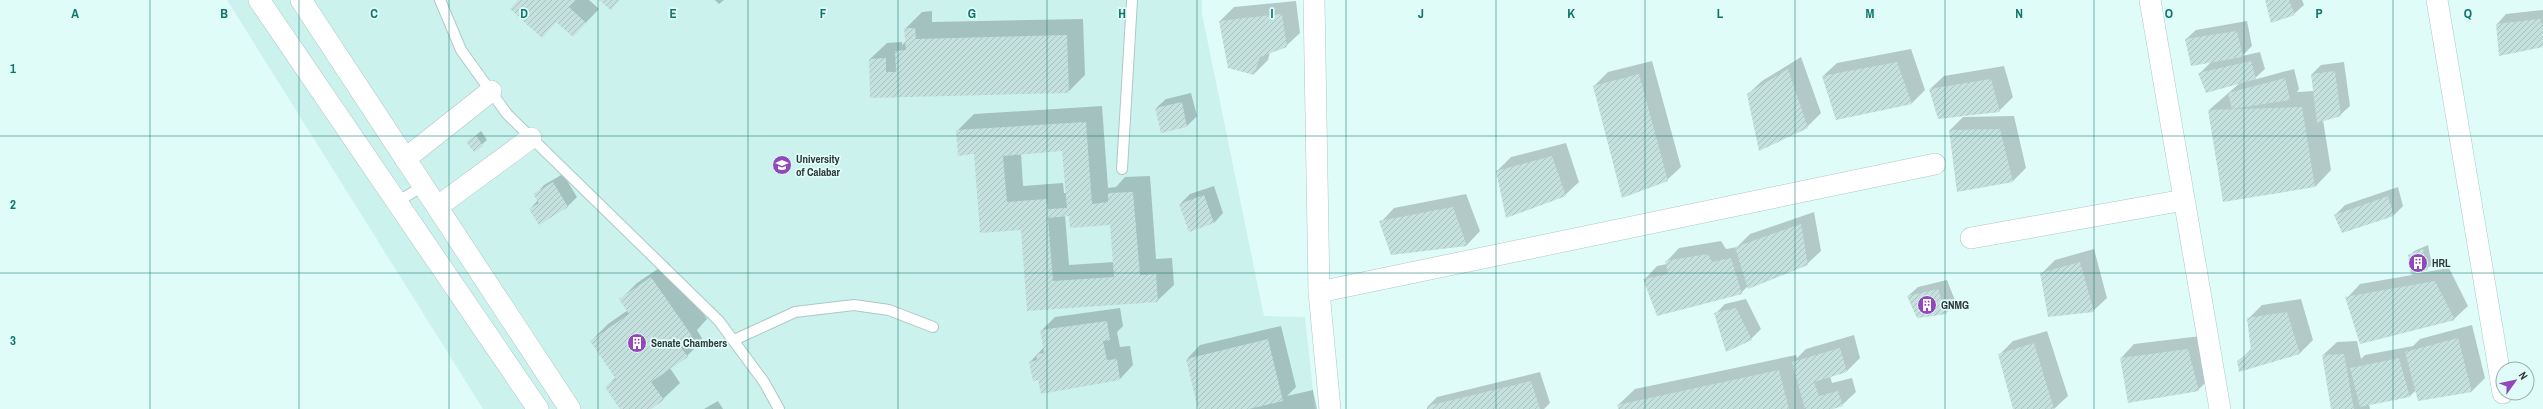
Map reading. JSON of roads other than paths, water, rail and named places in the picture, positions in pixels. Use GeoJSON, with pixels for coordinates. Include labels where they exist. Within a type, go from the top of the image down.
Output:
{"type":"FeatureCollection","features":[{"type":"Feature","properties":{"kind":"street"},"geometry":{"type":"LineString","coordinates":[[259,0],[538,409]]}},
{"type":"Feature","properties":{"kind":"street"},"geometry":{"type":"LineString","coordinates":[[301,0],[570,409]]}},
{"type":"Feature","properties":{"kind":"street"},"geometry":{"type":"LineString","coordinates":[[1314,0],[1319,292],[1330,409]]}},
{"type":"Feature","properties":{"kind":"street"},"geometry":{"type":"LineString","coordinates":[[2150,0],[2220,409]]}},
{"type":"Feature","properties":{"kind":"street"},"geometry":{"type":"LineString","coordinates":[[2437,0],[2498,361]]}},
{"type":"Feature","properties":{"kind":"street"},"geometry":{"type":"LineString","coordinates":[[405,159],[491,91]]}},
{"type":"Feature","properties":{"kind":"street"},"geometry":{"type":"LineString","coordinates":[[437,207],[531,138]]}},
{"type":"Feature","properties":{"kind":"street"},"geometry":{"type":"LineString","coordinates":[[1319,292],[1935,164]]}},
{"type":"Feature","properties":{"kind":"street"},"geometry":{"type":"LineString","coordinates":[[1971,238],[2184,200]]}},
{"type":"Feature","properties":{"kind":"lane"},"geometry":{"type":"LineString","coordinates":[[440,0],[461,50],[507,114],[719,321],[764,382],[779,409]]}},
{"type":"Feature","properties":{"kind":"lane"},"geometry":{"type":"LineString","coordinates":[[1122,169],[1132,0]]}},
{"type":"Feature","properties":{"kind":"lane"},"geometry":{"type":"LineString","coordinates":[[397,202],[423,186]]}},
{"type":"Feature","properties":{"kind":"lane"},"geometry":{"type":"LineString","coordinates":[[734,340],[795,312],[854,305],[889,310],[933,327]]}},
{"type":"Feature","properties":{"kind":"place","name":"University of Calabar"},"geometry":{"type":"Point","coordinates":[782,165]}},
{"type":"Feature","properties":{"kind":"place","name":"HRL"},"geometry":{"type":"Point","coordinates":[2418,263]}},
{"type":"Feature","properties":{"kind":"place","name":"GNMG"},"geometry":{"type":"Point","coordinates":[1927,305]}},
{"type":"Feature","properties":{"kind":"place","name":"Senate Chambers"},"geometry":{"type":"Point","coordinates":[637,343]}}]}
